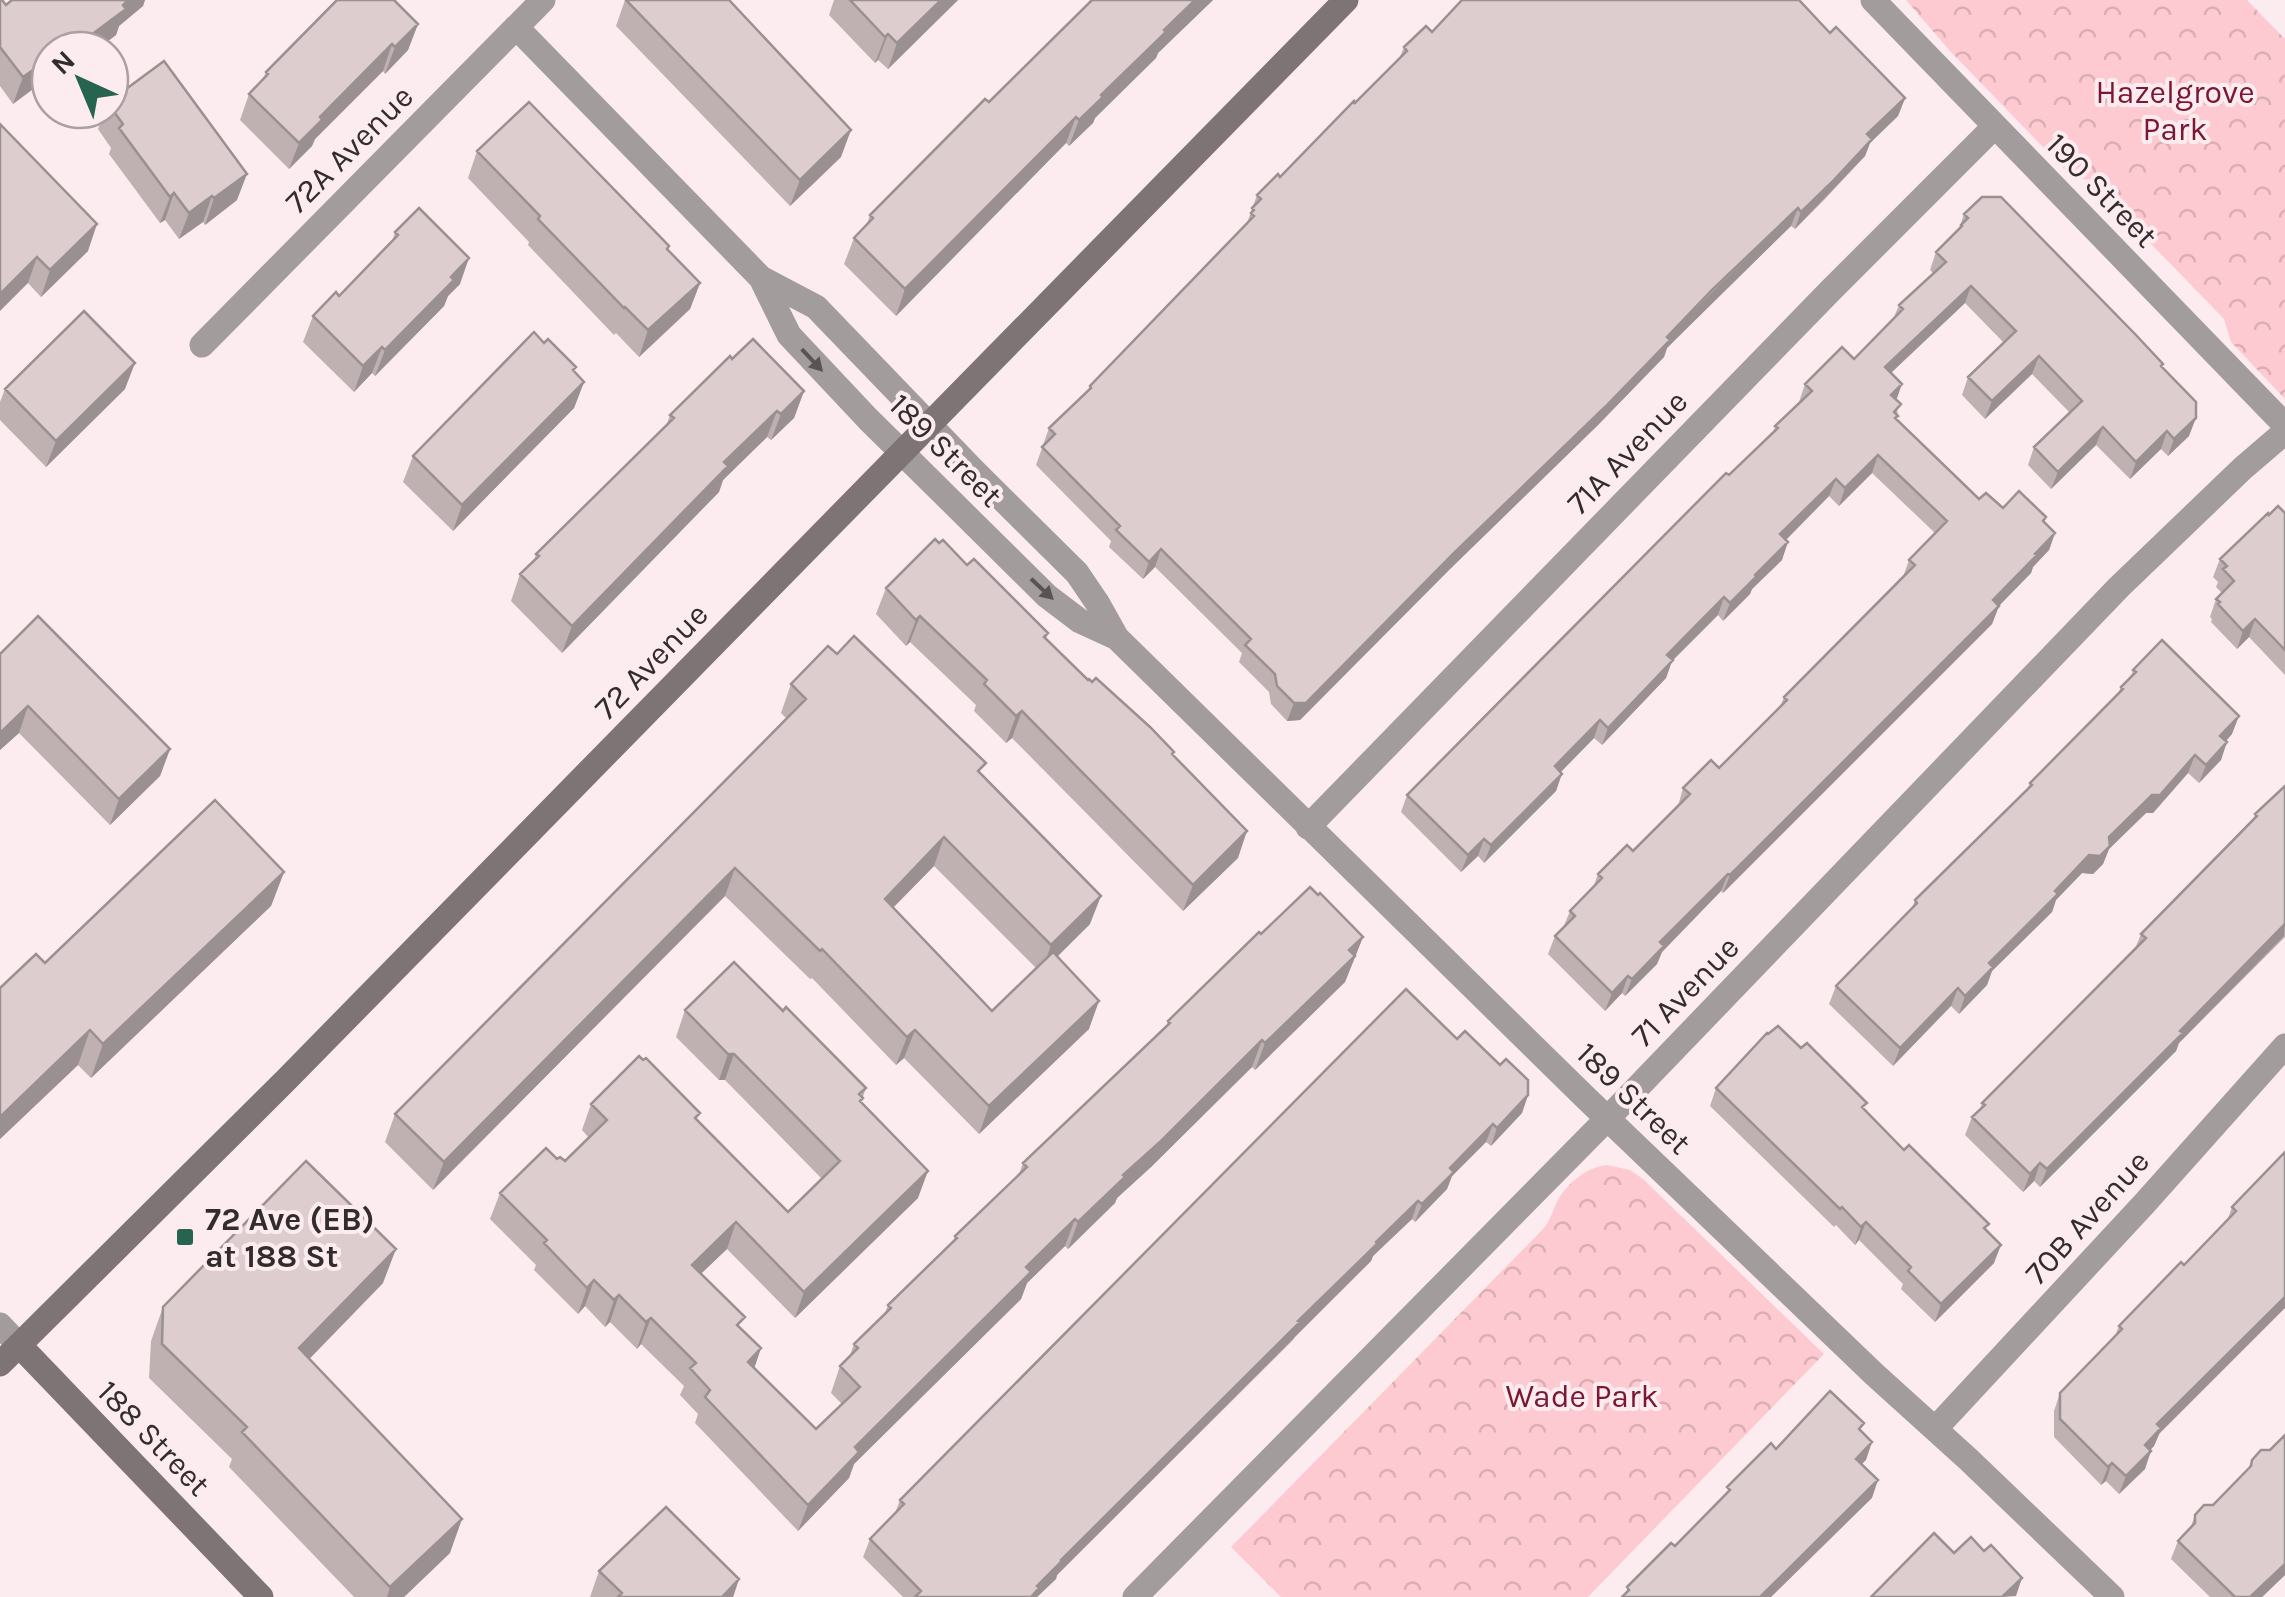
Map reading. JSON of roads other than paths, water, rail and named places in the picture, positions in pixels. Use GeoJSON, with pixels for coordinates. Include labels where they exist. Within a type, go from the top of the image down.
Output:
{"type":"FeatureCollection","features":[{"type":"Feature","properties":{"kind":"main road","name":"72 Avenue"},"geometry":{"type":"LineString","coordinates":[[0,1364],[288,1078],[1346,0]]}},
{"type":"Feature","properties":{"kind":"main road","name":"188 Street"},"geometry":{"type":"LineString","coordinates":[[19,1345],[261,1597]]}},
{"type":"Feature","properties":{"kind":"street","name":"72A Avenue"},"geometry":{"type":"LineString","coordinates":[[202,345],[543,0]]}},
{"type":"Feature","properties":{"kind":"street","name":"190 Street"},"geometry":{"type":"LineString","coordinates":[[1873,0],[2285,429]]}},
{"type":"Feature","properties":{"kind":"street","name":"189 Street"},"geometry":{"type":"LineString","coordinates":[[516,27],[761,278],[816,306],[1077,573],[1117,638],[1308,827],[1860,1360],[2112,1597]]}},
{"type":"Feature","properties":{"kind":"street","name":"71A Avenue"},"geometry":{"type":"LineString","coordinates":[[1308,827],[1994,126]]}},
{"type":"Feature","properties":{"kind":"street","name":"189 Street"},"geometry":{"type":"LineString","coordinates":[[761,278],[788,335],[901,452],[1047,596],[1080,621],[1117,638]]}},
{"type":"Feature","properties":{"kind":"street","name":"71 Avenue"},"geometry":{"type":"LineString","coordinates":[[1135,1597],[1608,1118],[2119,587],[2285,429]]}},
{"type":"Feature","properties":{"kind":"street","name":"70B Avenue"},"geometry":{"type":"LineString","coordinates":[[1935,1429],[2285,1046]]}},
{"type":"Feature","properties":{"kind":"street","name":"188 Street"},"geometry":{"type":"LineString","coordinates":[[0,1325],[19,1345]]}},
{"type":"Feature","properties":{"kind":"place","name":"72 Ave (EB) at 188 St"},"geometry":{"type":"Point","coordinates":[185,1237]}},
{"type":"Feature","properties":{"kind":"park label","name":"Hazelgrove Park"},"geometry":{"type":"Point","coordinates":[2175,110]}},
{"type":"Feature","properties":{"kind":"park label","name":"Wade Park"},"geometry":{"type":"Point","coordinates":[1582,1396]}}]}
